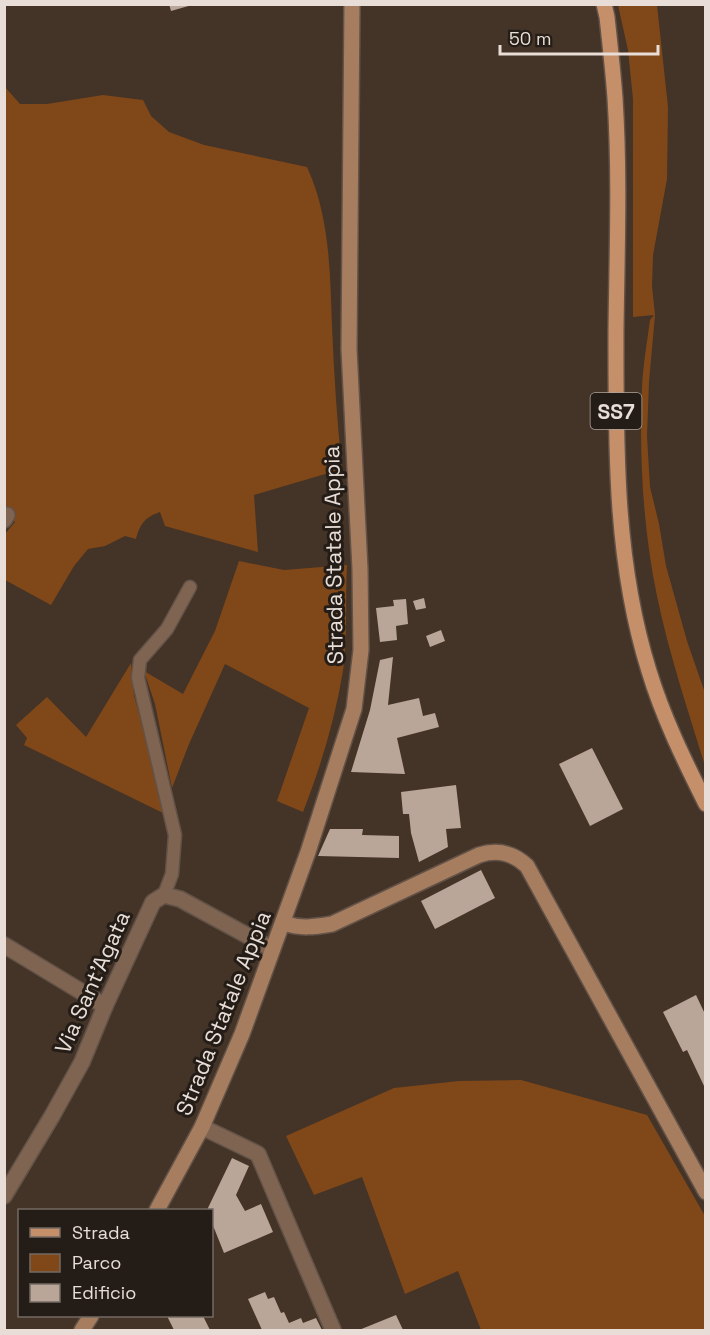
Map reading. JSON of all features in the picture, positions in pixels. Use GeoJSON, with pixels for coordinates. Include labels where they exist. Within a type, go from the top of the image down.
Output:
{"type":"FeatureCollection","features":[{"type":"Feature","properties":{"kind":"main road","name":"SS7"},"geometry":{"type":"LineString","coordinates":[[604,4],[615,98],[616,440],[621,533],[635,616],[648,669],[667,724],[705,804]]}},
{"type":"Feature","properties":{"kind":"street","name":"Strada Statale Appia"},"geometry":{"type":"LineString","coordinates":[[158,1209],[202,1127],[242,1034],[272,949],[284,923],[354,709],[361,650],[360,569],[349,349],[352,4]]}},
{"type":"Feature","properties":{"kind":"street"},"geometry":{"type":"LineString","coordinates":[[284,923],[297,928],[332,924],[488,852],[507,853],[521,860],[527,866],[705,1192]]}},
{"type":"Feature","properties":{"kind":"street"},"geometry":{"type":"LineString","coordinates":[[164,895],[180,899],[272,949]]}},
{"type":"Feature","properties":{"kind":"street","name":"Via Sant'Agata"},"geometry":{"type":"LineString","coordinates":[[4,1196],[82,1062],[153,902],[164,895]]}},
{"type":"Feature","properties":{"kind":"street"},"geometry":{"type":"LineString","coordinates":[[4,945],[105,1006]]}},
{"type":"Feature","properties":{"kind":"street"},"geometry":{"type":"LineString","coordinates":[[202,1127],[258,1154],[333,1330]]}},
{"type":"Feature","properties":{"kind":"street"},"geometry":{"type":"LineString","coordinates":[[82,1330],[90,1317]]}},
{"type":"Feature","properties":{"kind":"lane"},"geometry":{"type":"LineString","coordinates":[[164,895],[172,874],[176,835],[138,678],[140,660],[166,629],[190,587]]}},
{"type":"Feature","properties":{"kind":"green space"},"geometry":{"type":"Polygon","coordinates":[[[618,5],[657,5],[668,107],[667,179],[653,255],[652,286],[655,315],[647,436],[650,487],[666,566],[687,641],[705,693],[705,766],[662,618],[652,571],[645,519],[641,440],[642,388],[650,320],[654,315],[633,317],[633,99],[628,50],[618,5]]]}},
{"type":"Feature","properties":{"kind":"green space"},"geometry":{"type":"Polygon","coordinates":[[[4,86],[20,104],[47,104],[103,95],[143,100],[151,116],[169,132],[204,145],[307,167],[320,205],[327,245],[342,469],[254,495],[258,552],[165,526],[160,512],[150,516],[144,522],[136,539],[125,536],[105,546],[88,549],[74,566],[51,605],[5,580],[5,534],[15,522],[4,504],[4,86]]]}},
{"type":"Feature","properties":{"kind":"green space"},"geometry":{"type":"Polygon","coordinates":[[[239,561],[284,570],[347,565],[343,671],[327,742],[303,812],[277,801],[309,708],[225,664],[172,788],[155,704],[144,671],[183,694],[215,631],[239,561]]]}},
{"type":"Feature","properties":{"kind":"green space"},"geometry":{"type":"Polygon","coordinates":[[[131,663],[134,696],[154,764],[163,813],[24,745],[27,738],[16,725],[47,697],[86,737],[131,663]]]}},
{"type":"Feature","properties":{"kind":"green space"},"geometry":{"type":"Polygon","coordinates":[[[521,1080],[647,1115],[705,1216],[705,1330],[481,1330],[458,1271],[405,1294],[362,1177],[314,1195],[286,1136],[394,1088],[459,1081],[521,1080]]]}},
{"type":"Feature","properties":{"kind":"building"},"geometry":{"type":"Polygon","coordinates":[[[169,4],[192,4],[192,5],[171,11],[169,4]]]}},
{"type":"Feature","properties":{"kind":"building"},"geometry":{"type":"Polygon","coordinates":[[[424,598],[426,608],[416,610],[413,601],[424,598]]]}},
{"type":"Feature","properties":{"kind":"building"},"geometry":{"type":"Polygon","coordinates":[[[406,599],[408,624],[396,626],[397,640],[380,642],[376,608],[394,606],[393,600],[406,599]]]}},
{"type":"Feature","properties":{"kind":"building"},"geometry":{"type":"Polygon","coordinates":[[[441,630],[445,641],[430,647],[426,636],[441,630]]]}},
{"type":"Feature","properties":{"kind":"building"},"geometry":{"type":"Polygon","coordinates":[[[393,657],[388,705],[419,698],[423,716],[435,713],[439,727],[397,738],[405,774],[351,772],[370,710],[380,660],[393,657]]]}},
{"type":"Feature","properties":{"kind":"building"},"geometry":{"type":"Polygon","coordinates":[[[592,748],[623,809],[590,826],[559,764],[592,748]]]}},
{"type":"Feature","properties":{"kind":"building"},"geometry":{"type":"Polygon","coordinates":[[[456,785],[461,828],[446,829],[448,847],[419,862],[411,833],[409,814],[403,814],[401,792],[456,785]]]}},
{"type":"Feature","properties":{"kind":"building"},"geometry":{"type":"Polygon","coordinates":[[[330,829],[363,829],[362,835],[399,836],[399,858],[318,856],[330,829]]]}},
{"type":"Feature","properties":{"kind":"building"},"geometry":{"type":"Polygon","coordinates":[[[481,870],[495,898],[435,929],[421,901],[481,870]]]}},
{"type":"Feature","properties":{"kind":"building"},"geometry":{"type":"Polygon","coordinates":[[[696,995],[705,1014],[705,1088],[687,1050],[683,1052],[663,1012],[696,995]]]}},
{"type":"Feature","properties":{"kind":"building"},"geometry":{"type":"Polygon","coordinates":[[[232,1158],[249,1166],[236,1195],[245,1211],[261,1204],[273,1232],[224,1253],[213,1226],[213,1209],[207,1209],[232,1158]]]}},
{"type":"Feature","properties":{"kind":"building"},"geometry":{"type":"Polygon","coordinates":[[[265,1292],[268,1299],[274,1297],[281,1313],[284,1312],[289,1323],[301,1318],[303,1323],[316,1318],[322,1330],[262,1330],[248,1299],[265,1292]]]}},
{"type":"Feature","properties":{"kind":"building"},"geometry":{"type":"Polygon","coordinates":[[[396,1315],[403,1330],[359,1330],[396,1315]]]}},
{"type":"Feature","properties":{"kind":"building"},"geometry":{"type":"Polygon","coordinates":[[[168,1317],[204,1317],[210,1330],[174,1330],[168,1317]]]}}]}
